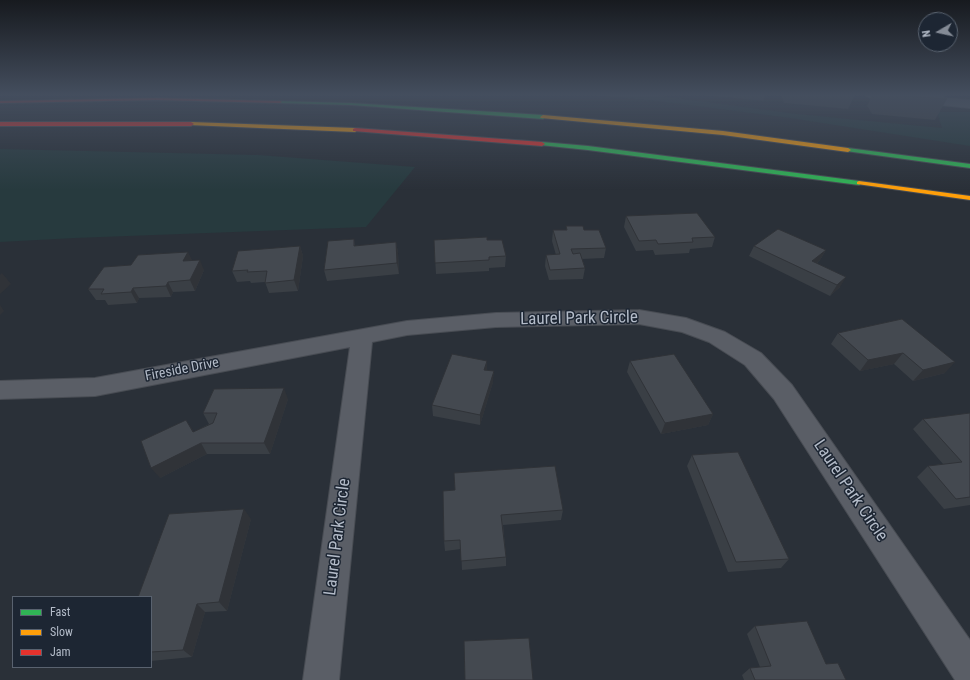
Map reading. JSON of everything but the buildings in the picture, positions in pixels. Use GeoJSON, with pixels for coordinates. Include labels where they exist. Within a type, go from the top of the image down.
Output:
{"type":"FeatureCollection","features":[{"type":"Feature","properties":{"kind":"highway"},"geometry":{"type":"LineString","coordinates":[[294,127],[389,130],[588,148],[970,198]]}},
{"type":"Feature","properties":{"kind":"highway"},"geometry":{"type":"LineString","coordinates":[[655,127],[723,133],[970,166]]}},
{"type":"Feature","properties":{"kind":"street","name":"Laurel Park Circle"},"geometry":{"type":"LineString","coordinates":[[321,680],[362,337],[407,328],[496,320],[639,317],[686,325],[717,337],[753,358],[783,392],[970,671]]}},
{"type":"Feature","properties":{"kind":"street","name":"Fireside Drive"},"geometry":{"type":"LineString","coordinates":[[0,390],[95,387],[362,337]]}},
{"type":"Feature","properties":{"kind":"green space"},"geometry":{"type":"Polygon","coordinates":[[[846,127],[942,128],[942,127],[970,127],[970,146],[846,127]]]}},
{"type":"Feature","properties":{"kind":"green space"},"geometry":{"type":"Polygon","coordinates":[[[0,149],[258,155],[415,167],[366,227],[0,242],[0,149]]]}},
{"type":"Feature","properties":{"kind":"traffic: fast"},"geometry":{"type":"LineString","coordinates":[[542,144],[588,148],[859,183]]}},
{"type":"Feature","properties":{"kind":"traffic: fast"},"geometry":{"type":"LineString","coordinates":[[848,150],[970,166]]}},
{"type":"Feature","properties":{"kind":"traffic: slow"},"geometry":{"type":"LineString","coordinates":[[266,127],[355,130]]}},
{"type":"Feature","properties":{"kind":"traffic: slow"},"geometry":{"type":"LineString","coordinates":[[652,127],[723,133],[848,150]]}},
{"type":"Feature","properties":{"kind":"traffic: slow"},"geometry":{"type":"LineString","coordinates":[[859,183],[970,198]]}},
{"type":"Feature","properties":{"kind":"traffic: jam"},"geometry":{"type":"LineString","coordinates":[[355,130],[542,144]]}}]}
